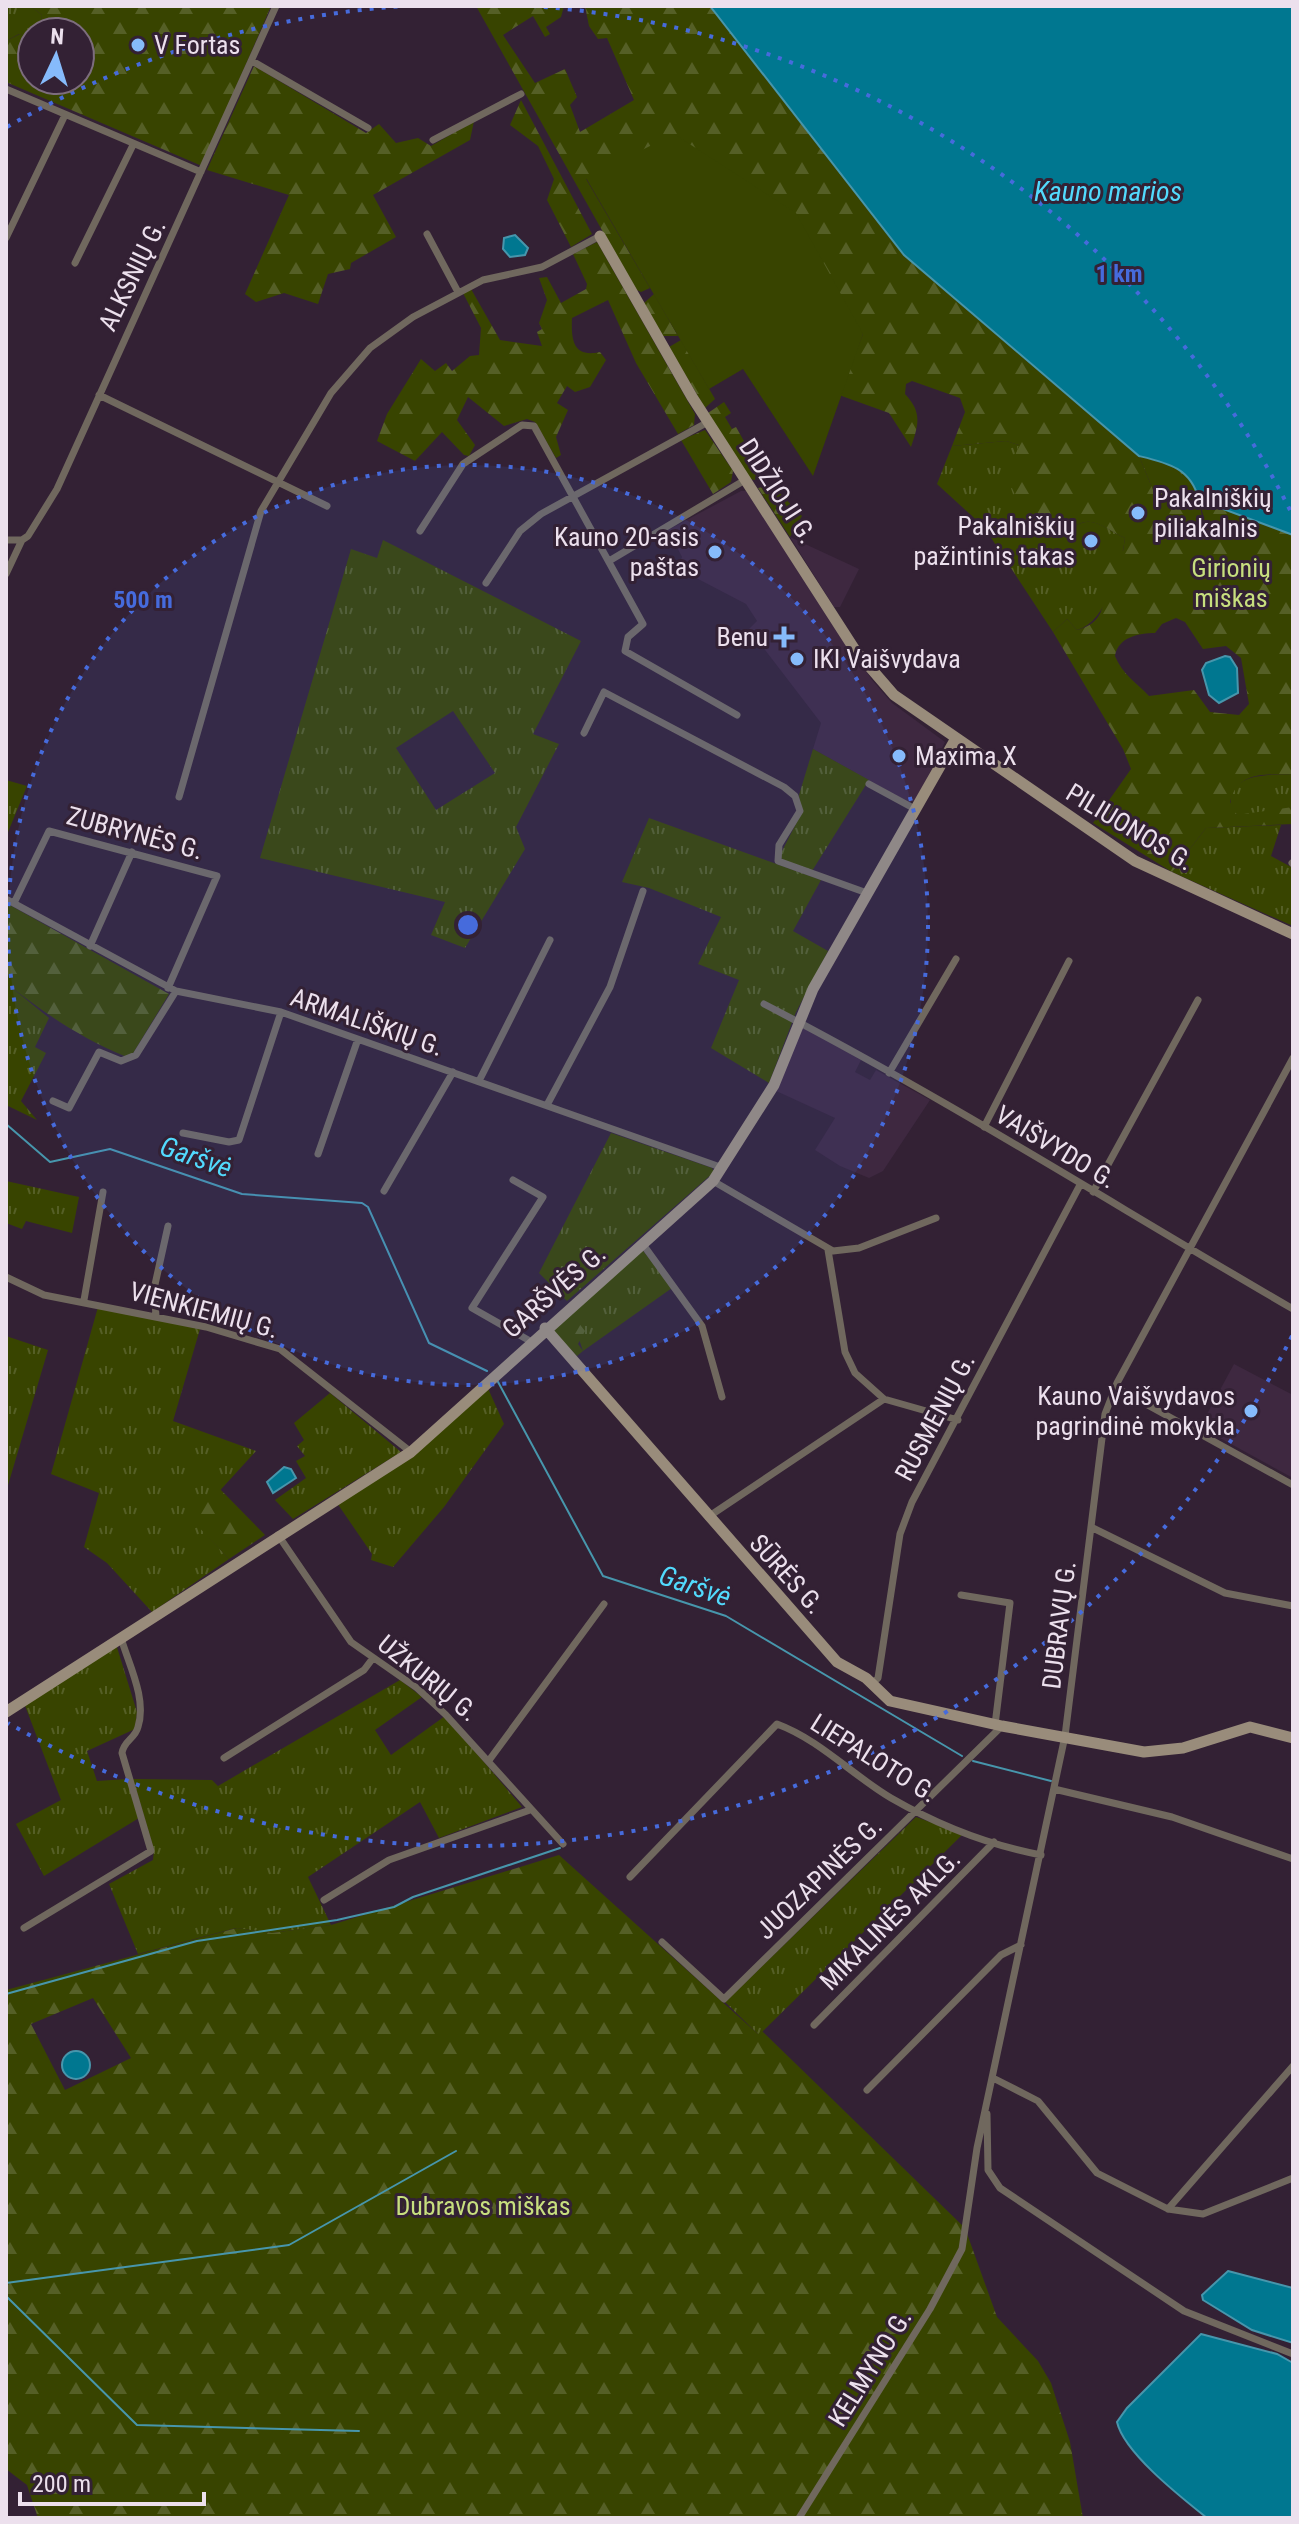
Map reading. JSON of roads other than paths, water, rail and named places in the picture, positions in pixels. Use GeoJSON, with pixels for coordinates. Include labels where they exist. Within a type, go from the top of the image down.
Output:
{"type":"FeatureCollection","features":[{"type":"Feature","properties":{"kind":"main road","name":"DIDŽIOJI G."},"geometry":{"type":"LineString","coordinates":[[600,236],[708,422],[871,671],[910,709],[955,740]]}},
{"type":"Feature","properties":{"kind":"main road","name":"GARŠVĖS G."},"geometry":{"type":"LineString","coordinates":[[6,1712],[411,1452],[530,1341],[713,1181],[774,1085],[798,1020],[955,740]]}},
{"type":"Feature","properties":{"kind":"main road","name":"PILIUONOS G."},"geometry":{"type":"LineString","coordinates":[[955,740],[1135,861],[1293,934]]}},
{"type":"Feature","properties":{"kind":"main road","name":"SŪRĖS G."},"geometry":{"type":"LineString","coordinates":[[545,1328],[837,1662],[873,1683],[890,1701],[998,1726],[1159,1752],[1250,1727],[1293,1738]]}},
{"type":"Feature","properties":{"kind":"street","name":"ALKSNIŲ G."},"geometry":{"type":"LineString","coordinates":[[6,574],[22,540],[32,532],[57,489],[276,6]]}},
{"type":"Feature","properties":{"kind":"street"},"geometry":{"type":"LineString","coordinates":[[252,61],[368,128]]}},
{"type":"Feature","properties":{"kind":"street"},"geometry":{"type":"LineString","coordinates":[[6,89],[201,172]]}},
{"type":"Feature","properties":{"kind":"street"},"geometry":{"type":"LineString","coordinates":[[433,140],[521,94]]}},
{"type":"Feature","properties":{"kind":"street"},"geometry":{"type":"LineString","coordinates":[[6,238],[65,115]]}},
{"type":"Feature","properties":{"kind":"street"},"geometry":{"type":"LineString","coordinates":[[75,263],[133,145]]}},
{"type":"Feature","properties":{"kind":"street"},"geometry":{"type":"LineString","coordinates":[[427,234],[458,292]]}},
{"type":"Feature","properties":{"kind":"street"},"geometry":{"type":"LineString","coordinates":[[179,797],[261,511],[312,421],[362,357],[403,323],[483,280],[542,267],[600,236]]}},
{"type":"Feature","properties":{"kind":"street"},"geometry":{"type":"LineString","coordinates":[[99,395],[327,506]]}},
{"type":"Feature","properties":{"kind":"street"},"geometry":{"type":"LineString","coordinates":[[486,583],[520,531],[573,495],[708,422]]}},
{"type":"Feature","properties":{"kind":"street"},"geometry":{"type":"LineString","coordinates":[[420,531],[463,464],[522,425],[534,426],[643,624],[628,637],[625,651],[737,715]]}},
{"type":"Feature","properties":{"kind":"street"},"geometry":{"type":"LineString","coordinates":[[609,561],[745,480]]}},
{"type":"Feature","properties":{"kind":"street"},"geometry":{"type":"LineString","coordinates":[[6,540],[22,540]]}},
{"type":"Feature","properties":{"kind":"street"},"geometry":{"type":"LineString","coordinates":[[584,733],[604,692],[784,787],[795,796],[800,811],[779,845],[778,861],[867,893]]}},
{"type":"Feature","properties":{"kind":"street"},"geometry":{"type":"LineString","coordinates":[[869,784],[915,809]]}},
{"type":"Feature","properties":{"kind":"street","name":"ZUBRYNĖS G."},"geometry":{"type":"LineString","coordinates":[[10,901],[49,831],[217,876],[172,990]]}},
{"type":"Feature","properties":{"kind":"street"},"geometry":{"type":"LineString","coordinates":[[90,946],[132,852]]}},
{"type":"Feature","properties":{"kind":"street"},"geometry":{"type":"LineString","coordinates":[[547,1105],[610,987],[643,891]]}},
{"type":"Feature","properties":{"kind":"street","name":"ARMALIŠKIŲ G."},"geometry":{"type":"LineString","coordinates":[[10,901],[172,990],[281,1012],[723,1168]]}},
{"type":"Feature","properties":{"kind":"street"},"geometry":{"type":"LineString","coordinates":[[479,1081],[550,940]]}},
{"type":"Feature","properties":{"kind":"street"},"geometry":{"type":"LineString","coordinates":[[889,1073],[956,959]]}},
{"type":"Feature","properties":{"kind":"street"},"geometry":{"type":"LineString","coordinates":[[984,1127],[1069,961]]}},
{"type":"Feature","properties":{"kind":"street"},"geometry":{"type":"LineString","coordinates":[[53,1101],[69,1108],[99,1052],[121,1061],[136,1055],[172,990]]}},
{"type":"Feature","properties":{"kind":"street"},"geometry":{"type":"LineString","coordinates":[[1093,1192],[1198,1000]]}},
{"type":"Feature","properties":{"kind":"street","name":"VAIŠVYDO G."},"geometry":{"type":"LineString","coordinates":[[764,1004],[798,1020],[984,1127],[1293,1309]]}},
{"type":"Feature","properties":{"kind":"street"},"geometry":{"type":"LineString","coordinates":[[183,1133],[229,1142],[239,1140],[281,1012]]}},
{"type":"Feature","properties":{"kind":"street"},"geometry":{"type":"LineString","coordinates":[[318,1154],[358,1039]]}},
{"type":"Feature","properties":{"kind":"street","name":"DUBRAVŲ G."},"geometry":{"type":"LineString","coordinates":[[965,2235],[977,2148],[1065,1736],[1105,1414],[1115,1387],[1293,1058]]}},
{"type":"Feature","properties":{"kind":"street"},"geometry":{"type":"LineString","coordinates":[[384,1191],[453,1072]]}},
{"type":"Feature","properties":{"kind":"street"},"geometry":{"type":"LineString","coordinates":[[513,1180],[543,1197],[472,1308],[530,1341]]}},
{"type":"Feature","properties":{"kind":"street"},"geometry":{"type":"LineString","coordinates":[[713,1181],[828,1250],[851,1250],[936,1218]]}},
{"type":"Feature","properties":{"kind":"street","name":"RUSMENIŲ G."},"geometry":{"type":"LineString","coordinates":[[873,1683],[878,1678],[900,1534],[912,1502],[1080,1185]]}},
{"type":"Feature","properties":{"kind":"street"},"geometry":{"type":"LineString","coordinates":[[84,1300],[103,1192]]}},
{"type":"Feature","properties":{"kind":"street"},"geometry":{"type":"LineString","coordinates":[[156,1316],[154,1289],[168,1226]]}},
{"type":"Feature","properties":{"kind":"street"},"geometry":{"type":"LineString","coordinates":[[642,1243],[702,1326],[722,1397]]}},
{"type":"Feature","properties":{"kind":"street"},"geometry":{"type":"LineString","coordinates":[[828,1250],[848,1363],[884,1399],[958,1420]]}},
{"type":"Feature","properties":{"kind":"street","name":"VIENKIEMIŲ G."},"geometry":{"type":"LineString","coordinates":[[6,1277],[44,1295],[84,1300],[156,1316],[280,1349],[411,1452]]}},
{"type":"Feature","properties":{"kind":"street"},"geometry":{"type":"LineString","coordinates":[[1115,1387],[1293,1485]]}},
{"type":"Feature","properties":{"kind":"street"},"geometry":{"type":"LineString","coordinates":[[708,1517],[884,1399]]}},
{"type":"Feature","properties":{"kind":"street"},"geometry":{"type":"LineString","coordinates":[[1091,1527],[1225,1593],[1293,1606]]}},
{"type":"Feature","properties":{"kind":"street","name":"UŽKURIŲ G."},"geometry":{"type":"LineString","coordinates":[[278,1535],[351,1642],[417,1688],[490,1759],[530,1810],[563,1844]]}},
{"type":"Feature","properties":{"kind":"street"},"geometry":{"type":"LineString","coordinates":[[961,1595],[1010,1603],[998,1726]]}},
{"type":"Feature","properties":{"kind":"street"},"geometry":{"type":"LineString","coordinates":[[490,1759],[604,1604]]}},
{"type":"Feature","properties":{"kind":"street"},"geometry":{"type":"LineString","coordinates":[[24,1928],[151,1851],[122,1753],[125,1742],[137,1731],[143,1710],[121,1638]]}},
{"type":"Feature","properties":{"kind":"street"},"geometry":{"type":"LineString","coordinates":[[224,1758],[364,1670],[373,1658]]}},
{"type":"Feature","properties":{"kind":"street","name":"LIEPALOTO G."},"geometry":{"type":"LineString","coordinates":[[630,1877],[777,1724],[813,1743],[889,1797],[917,1811],[994,1842],[1041,1855]]}},
{"type":"Feature","properties":{"kind":"street","name":"JUOZAPINĖS G."},"geometry":{"type":"LineString","coordinates":[[662,1942],[724,1999],[917,1811],[998,1726]]}},
{"type":"Feature","properties":{"kind":"street"},"geometry":{"type":"LineString","coordinates":[[1054,1789],[1172,1817],[1293,1859]]}},
{"type":"Feature","properties":{"kind":"street"},"geometry":{"type":"LineString","coordinates":[[324,1900],[389,1860],[530,1810]]}},
{"type":"Feature","properties":{"kind":"street","name":"MIKALINĖS AKLG."},"geometry":{"type":"LineString","coordinates":[[814,2025],[994,1842]]}},
{"type":"Feature","properties":{"kind":"street"},"geometry":{"type":"LineString","coordinates":[[867,2090],[1001,1955],[1021,1945]]}},
{"type":"Feature","properties":{"kind":"street"},"geometry":{"type":"LineString","coordinates":[[1168,2209],[1293,2066]]}},
{"type":"Feature","properties":{"kind":"street"},"geometry":{"type":"LineString","coordinates":[[993,2078],[1038,2101],[1097,2173],[1168,2209],[1203,2214],[1293,2178]]}},
{"type":"Feature","properties":{"kind":"street"},"geometry":{"type":"LineString","coordinates":[[987,2108],[988,2170],[1000,2188],[1184,2311],[1293,2354]]}},
{"type":"Feature","properties":{"kind":"street","name":"KELMYNO G."},"geometry":{"type":"LineString","coordinates":[[799,2518],[930,2309],[962,2249],[965,2235]]}},
{"type":"Feature","properties":{"kind":"water","name":"Kauno marios"},"geometry":{"type":"Polygon","coordinates":[[[710,6],[1293,6],[1293,535],[1199,500],[1184,474],[1169,465],[1139,456],[904,255],[710,6]]]}},
{"type":"Feature","properties":{"kind":"water"},"geometry":{"type":"Polygon","coordinates":[[[515,235],[528,248],[525,255],[510,257],[503,249],[504,238],[515,235]]]}},
{"type":"Feature","properties":{"kind":"water"},"geometry":{"type":"Polygon","coordinates":[[[1230,657],[1237,668],[1238,693],[1219,703],[1209,695],[1202,670],[1206,663],[1230,657]]]}},
{"type":"Feature","properties":{"kind":"water"},"geometry":{"type":"Polygon","coordinates":[[[284,1467],[291,1469],[296,1478],[273,1493],[267,1482],[284,1467]]]}},
{"type":"Feature","properties":{"kind":"water"},"geometry":{"type":"Polygon","coordinates":[[[76,2051],[86,2055],[90,2065],[86,2075],[76,2079],[66,2075],[62,2065],[66,2055],[76,2051]]]}},
{"type":"Feature","properties":{"kind":"water"},"geometry":{"type":"Polygon","coordinates":[[[1228,2271],[1293,2288],[1293,2343],[1252,2330],[1203,2300],[1202,2295],[1228,2271]]]}},
{"type":"Feature","properties":{"kind":"water"},"geometry":{"type":"Polygon","coordinates":[[[1201,2334],[1277,2354],[1293,2363],[1293,2518],[1207,2518],[1155,2474],[1122,2434],[1117,2422],[1127,2408],[1201,2334]]]}},
{"type":"Feature","properties":{"kind":"waterway","name":"Garšvė"},"geometry":{"type":"LineString","coordinates":[[6,1124],[50,1162],[110,1149],[242,1194],[362,1203],[368,1207],[429,1343],[487,1371]]}},
{"type":"Feature","properties":{"kind":"waterway","name":"Garšvė"},"geometry":{"type":"LineString","coordinates":[[497,1380],[603,1576],[726,1616],[962,1756]]}},
{"type":"Feature","properties":{"kind":"waterway","name":"Garšvė"},"geometry":{"type":"LineString","coordinates":[[973,1761],[1051,1781]]}},
{"type":"Feature","properties":{"kind":"waterway"},"geometry":{"type":"LineString","coordinates":[[6,1994],[197,1941],[337,1920],[394,1907],[413,1897],[560,1848]]}},
{"type":"Feature","properties":{"kind":"waterway"},"geometry":{"type":"LineString","coordinates":[[6,2283],[289,2245],[456,2151]]}},
{"type":"Feature","properties":{"kind":"waterway"},"geometry":{"type":"LineString","coordinates":[[6,2296],[137,2425],[359,2431]]}},
{"type":"Feature","properties":{"kind":"place","name":"V Fortas"},"geometry":{"type":"Point","coordinates":[138,45]}},
{"type":"Feature","properties":{"kind":"place","name":"Pakalniškių piliakalnis"},"geometry":{"type":"Point","coordinates":[1138,513]}},
{"type":"Feature","properties":{"kind":"place","name":"Pakalniškių pažintinis takas"},"geometry":{"type":"Point","coordinates":[1091,541]}},
{"type":"Feature","properties":{"kind":"place","name":"Kauno 20-asis paštas"},"geometry":{"type":"Point","coordinates":[715,552]}},
{"type":"Feature","properties":{"kind":"place","name":"Benu"},"geometry":{"type":"Point","coordinates":[784,637]}},
{"type":"Feature","properties":{"kind":"place","name":"IKI Vaišvydava"},"geometry":{"type":"Point","coordinates":[797,659]}},
{"type":"Feature","properties":{"kind":"place","name":"Maxima X"},"geometry":{"type":"Point","coordinates":[899,756]}},
{"type":"Feature","properties":{"kind":"place","name":"Kauno Vaišvydavos pagrindinė mokykla"},"geometry":{"type":"Point","coordinates":[1251,1411]}},
{"type":"Feature","properties":{"kind":"park label","name":"Girionių miškas"},"geometry":{"type":"Point","coordinates":[1231,583]}},
{"type":"Feature","properties":{"kind":"park label","name":"Dubravos miškas"},"geometry":{"type":"Point","coordinates":[483,2206]}}]}
